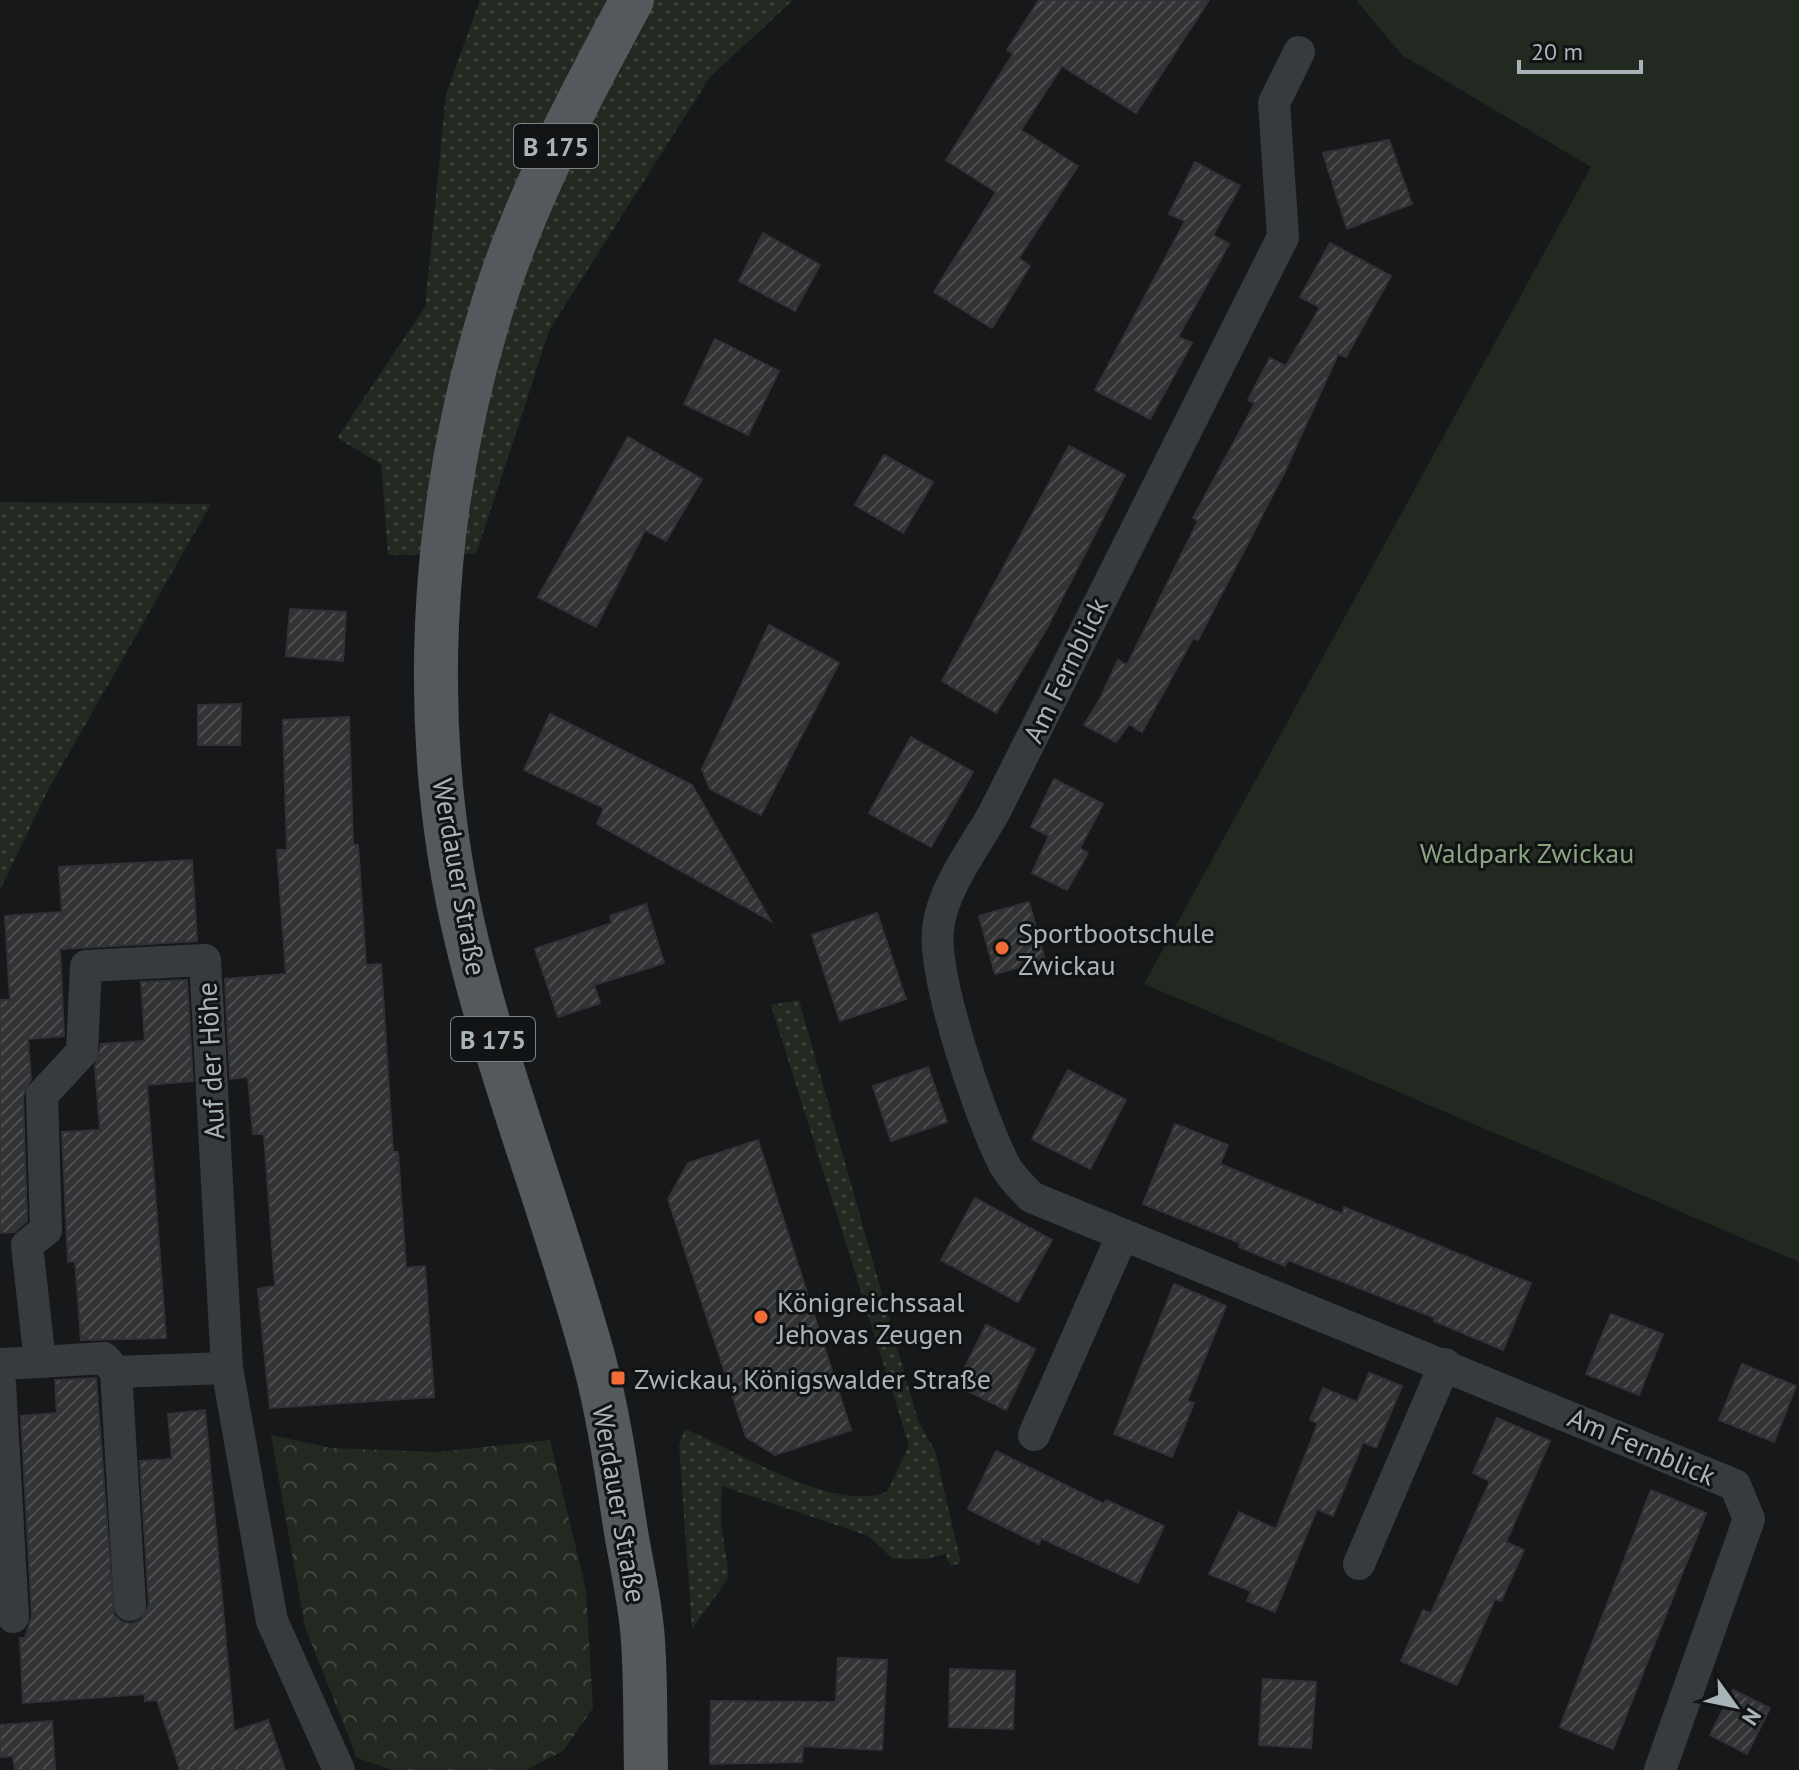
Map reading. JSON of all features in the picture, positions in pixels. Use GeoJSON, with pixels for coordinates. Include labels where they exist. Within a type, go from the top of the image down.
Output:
{"type":"FeatureCollection","features":[{"type":"Feature","properties":{"kind":"main road","name":"Werdauer Straße"},"geometry":{"type":"LineString","coordinates":[[632,0],[582,93],[532,199],[494,299],[471,385],[448,501],[436,616],[437,730],[446,824],[467,942],[497,1056],[563,1253],[609,1427],[643,1638],[646,1770]]}},
{"type":"Feature","properties":{"kind":"street","name":"Am Fernblick"},"geometry":{"type":"LineString","coordinates":[[1299,52],[1274,103],[1283,237],[994,813],[954,884],[938,928],[942,974],[969,1073],[1005,1166],[1031,1197],[1735,1485],[1749,1519],[1660,1770]]}},
{"type":"Feature","properties":{"kind":"street","name":"Auf der Höhe"},"geometry":{"type":"LineString","coordinates":[[40,1362],[27,1245],[46,1230],[42,1095],[82,1052],[86,966],[205,960],[227,1368],[272,1621],[339,1770]]}},
{"type":"Feature","properties":{"kind":"street"},"geometry":{"type":"LineString","coordinates":[[1034,1435],[1122,1236]]}},
{"type":"Feature","properties":{"kind":"street"},"geometry":{"type":"LineString","coordinates":[[0,1364],[104,1358],[116,1372],[130,1605]]}},
{"type":"Feature","properties":{"kind":"street"},"geometry":{"type":"LineString","coordinates":[[1359,1564],[1445,1364]]}},
{"type":"Feature","properties":{"kind":"street"},"geometry":{"type":"LineString","coordinates":[[116,1372],[227,1368]]}},
{"type":"Feature","properties":{"kind":"street"},"geometry":{"type":"LineString","coordinates":[[0,1384],[13,1617]]}},
{"type":"Feature","properties":{"kind":"green space"},"geometry":{"type":"Polygon","coordinates":[[[480,0],[793,0],[710,77],[550,329],[476,554],[388,555],[381,464],[337,438],[425,307],[446,94],[480,0]]]}},
{"type":"Feature","properties":{"kind":"green space","name":"Waldpark Zwickau"},"geometry":{"type":"Polygon","coordinates":[[[1356,0],[1799,0],[1799,1262],[1144,984],[1591,167],[1402,55],[1356,0]]]}},
{"type":"Feature","properties":{"kind":"green space"},"geometry":{"type":"Polygon","coordinates":[[[0,502],[211,504],[48,790],[0,890],[0,502]]]}},
{"type":"Feature","properties":{"kind":"green space"},"geometry":{"type":"Polygon","coordinates":[[[799,1000],[918,1421],[935,1451],[961,1563],[951,1566],[945,1554],[926,1559],[893,1559],[868,1536],[722,1486],[721,1522],[729,1577],[692,1629],[679,1445],[685,1429],[812,1487],[864,1496],[887,1492],[909,1445],[771,1005],[799,1000]]]}},
{"type":"Feature","properties":{"kind":"green space"},"geometry":{"type":"Polygon","coordinates":[[[271,1435],[331,1448],[438,1452],[550,1440],[586,1590],[593,1708],[563,1751],[526,1770],[392,1770],[357,1758],[305,1627],[271,1435]]]}},
{"type":"Feature","properties":{"kind":"building"},"geometry":{"type":"Polygon","coordinates":[[[1039,0],[1209,0],[1136,113],[1062,66],[1021,130],[1078,166],[1019,258],[1030,266],[992,328],[934,292],[996,192],[946,160],[1013,54],[1007,50],[1039,0]]]}},
{"type":"Feature","properties":{"kind":"building"},"geometry":{"type":"Polygon","coordinates":[[[1389,140],[1412,204],[1347,229],[1323,153],[1389,140]]]}},
{"type":"Feature","properties":{"kind":"building"},"geometry":{"type":"Polygon","coordinates":[[[1195,162],[1240,186],[1213,235],[1229,244],[1178,337],[1192,343],[1150,419],[1095,390],[1185,221],[1169,214],[1195,162]]]}},
{"type":"Feature","properties":{"kind":"building"},"geometry":{"type":"Polygon","coordinates":[[[763,233],[820,265],[795,311],[739,281],[763,233]]]}},
{"type":"Feature","properties":{"kind":"building"},"geometry":{"type":"Polygon","coordinates":[[[1330,243],[1391,276],[1346,357],[1338,354],[1284,473],[1198,640],[1193,638],[1142,732],[1129,724],[1116,742],[1084,725],[1118,660],[1127,665],[1198,521],[1193,518],[1255,403],[1248,400],[1270,358],[1286,366],[1320,307],[1300,297],[1330,243]]]}},
{"type":"Feature","properties":{"kind":"building"},"geometry":{"type":"Polygon","coordinates":[[[715,339],[779,371],[748,435],[684,404],[715,339]]]}},
{"type":"Feature","properties":{"kind":"building"},"geometry":{"type":"Polygon","coordinates":[[[628,437],[702,479],[666,541],[645,530],[596,627],[538,597],[628,437]]]}},
{"type":"Feature","properties":{"kind":"building"},"geometry":{"type":"Polygon","coordinates":[[[1069,446],[1125,475],[1047,628],[996,713],[942,681],[1069,446]]]}},
{"type":"Feature","properties":{"kind":"building"},"geometry":{"type":"Polygon","coordinates":[[[884,455],[933,482],[903,533],[855,505],[884,455]]]}},
{"type":"Feature","properties":{"kind":"building"},"geometry":{"type":"Polygon","coordinates":[[[290,609],[346,612],[343,661],[286,656],[290,609]]]}},
{"type":"Feature","properties":{"kind":"building"},"geometry":{"type":"Polygon","coordinates":[[[769,625],[839,663],[761,815],[710,789],[702,769],[769,625]]]}},
{"type":"Feature","properties":{"kind":"building"},"geometry":{"type":"Polygon","coordinates":[[[241,704],[240,745],[198,745],[198,705],[241,704]]]}},
{"type":"Feature","properties":{"kind":"building"},"geometry":{"type":"Polygon","coordinates":[[[550,714],[692,785],[771,921],[597,824],[604,808],[524,770],[550,714]]]}},
{"type":"Feature","properties":{"kind":"building"},"geometry":{"type":"Polygon","coordinates":[[[349,717],[353,845],[358,845],[366,965],[381,964],[393,1152],[398,1152],[406,1268],[425,1266],[434,1397],[270,1408],[258,1289],[275,1286],[264,1134],[253,1134],[248,1077],[230,1079],[225,979],[286,974],[277,850],[287,850],[283,720],[349,717]]]}},
{"type":"Feature","properties":{"kind":"building"},"geometry":{"type":"Polygon","coordinates":[[[911,737],[973,772],[931,847],[869,813],[911,737]]]}},
{"type":"Feature","properties":{"kind":"building"},"geometry":{"type":"Polygon","coordinates":[[[1054,779],[1103,804],[1080,848],[1088,853],[1067,890],[1032,873],[1049,836],[1031,827],[1054,779]]]}},
{"type":"Feature","properties":{"kind":"building"},"geometry":{"type":"Polygon","coordinates":[[[192,860],[197,941],[60,949],[64,1036],[28,1039],[31,1079],[23,1096],[27,1221],[14,1232],[0,1233],[0,1000],[10,1000],[5,916],[62,912],[59,867],[192,860]]]}},
{"type":"Feature","properties":{"kind":"building"},"geometry":{"type":"Polygon","coordinates":[[[1029,902],[1045,960],[995,974],[979,916],[1029,902]]]}},
{"type":"Feature","properties":{"kind":"building"},"geometry":{"type":"Polygon","coordinates":[[[646,904],[664,963],[594,985],[600,1003],[558,1017],[535,949],[612,923],[610,916],[646,904]]]}},
{"type":"Feature","properties":{"kind":"building"},"geometry":{"type":"Polygon","coordinates":[[[877,913],[906,999],[840,1021],[812,935],[877,913]]]}},
{"type":"Feature","properties":{"kind":"building"},"geometry":{"type":"Polygon","coordinates":[[[187,980],[193,1081],[147,1085],[166,1338],[81,1340],[75,1261],[68,1262],[62,1132],[100,1130],[95,1066],[101,1044],[145,1041],[141,982],[187,980]]]}},
{"type":"Feature","properties":{"kind":"building"},"geometry":{"type":"Polygon","coordinates":[[[928,1067],[947,1122],[891,1141],[873,1086],[928,1067]]]}},
{"type":"Feature","properties":{"kind":"building"},"geometry":{"type":"Polygon","coordinates":[[[1068,1070],[1126,1100],[1090,1169],[1032,1139],[1068,1070]]]}},
{"type":"Feature","properties":{"kind":"building"},"geometry":{"type":"Polygon","coordinates":[[[1175,1124],[1228,1145],[1220,1164],[1342,1214],[1344,1207],[1531,1283],[1503,1350],[1434,1321],[1435,1318],[1288,1260],[1285,1266],[1239,1247],[1240,1243],[1143,1204],[1175,1124]]]}},
{"type":"Feature","properties":{"kind":"building","name":"Königreichssaal Jehovas Zeugen"},"geometry":{"type":"Polygon","coordinates":[[[758,1140],[851,1430],[775,1455],[746,1437],[668,1199],[688,1163],[758,1140]]]}},
{"type":"Feature","properties":{"kind":"building"},"geometry":{"type":"Polygon","coordinates":[[[975,1198],[1052,1240],[1018,1302],[941,1260],[975,1198]]]}},
{"type":"Feature","properties":{"kind":"building"},"geometry":{"type":"Polygon","coordinates":[[[1174,1284],[1226,1306],[1187,1401],[1194,1403],[1172,1457],[1114,1434],[1174,1284]]]}},
{"type":"Feature","properties":{"kind":"building"},"geometry":{"type":"Polygon","coordinates":[[[1611,1314],[1663,1334],[1639,1395],[1586,1374],[1611,1314]]]}},
{"type":"Feature","properties":{"kind":"building"},"geometry":{"type":"Polygon","coordinates":[[[986,1325],[1035,1349],[1006,1410],[956,1385],[986,1325]]]}},
{"type":"Feature","properties":{"kind":"building"},"geometry":{"type":"Polygon","coordinates":[[[1742,1364],[1796,1386],[1774,1442],[1719,1420],[1742,1364]]]}},
{"type":"Feature","properties":{"kind":"building"},"geometry":{"type":"Polygon","coordinates":[[[1369,1373],[1402,1386],[1376,1448],[1363,1442],[1333,1516],[1317,1509],[1275,1612],[1247,1601],[1251,1591],[1209,1574],[1239,1512],[1276,1529],[1318,1423],[1310,1420],[1323,1388],[1357,1402],[1369,1373]]]}},
{"type":"Feature","properties":{"kind":"building"},"geometry":{"type":"Polygon","coordinates":[[[96,1378],[114,1615],[122,1622],[132,1624],[141,1620],[149,1605],[140,1461],[172,1459],[168,1414],[205,1410],[234,1731],[268,1720],[285,1770],[180,1770],[157,1700],[145,1701],[145,1694],[23,1703],[20,1638],[25,1638],[32,1616],[21,1416],[57,1413],[55,1380],[96,1378]]]}},
{"type":"Feature","properties":{"kind":"building"},"geometry":{"type":"Polygon","coordinates":[[[1497,1418],[1550,1441],[1506,1542],[1524,1550],[1501,1601],[1495,1599],[1457,1685],[1401,1661],[1423,1610],[1431,1613],[1490,1481],[1473,1473],[1497,1418]]]}},
{"type":"Feature","properties":{"kind":"building"},"geometry":{"type":"Polygon","coordinates":[[[996,1451],[1104,1504],[1106,1500],[1164,1526],[1138,1583],[1041,1538],[1039,1544],[968,1509],[996,1451]]]}},
{"type":"Feature","properties":{"kind":"building"},"geometry":{"type":"Polygon","coordinates":[[[1651,1490],[1706,1513],[1613,1749],[1560,1727],[1651,1490]]]}},
{"type":"Feature","properties":{"kind":"building"},"geometry":{"type":"Polygon","coordinates":[[[838,1658],[887,1660],[882,1750],[803,1746],[802,1762],[710,1764],[711,1701],[836,1702],[838,1658]]]}},
{"type":"Feature","properties":{"kind":"building"},"geometry":{"type":"Polygon","coordinates":[[[950,1669],[1015,1671],[1013,1729],[949,1727],[950,1669]]]}},
{"type":"Feature","properties":{"kind":"building"},"geometry":{"type":"Polygon","coordinates":[[[1263,1679],[1316,1682],[1311,1748],[1259,1745],[1263,1679]]]}},
{"type":"Feature","properties":{"kind":"building"},"geometry":{"type":"Polygon","coordinates":[[[1733,1690],[1770,1708],[1747,1754],[1710,1735],[1733,1690]]]}},
{"type":"Feature","properties":{"kind":"building"},"geometry":{"type":"Polygon","coordinates":[[[52,1721],[55,1770],[15,1770],[13,1756],[0,1757],[0,1725],[52,1721]]]}},
{"type":"Feature","properties":{"kind":"place","name":"Sportbootschule Zwickau"},"geometry":{"type":"Point","coordinates":[1002,948]}},
{"type":"Feature","properties":{"kind":"place","name":"Königreichssaal Jehovas Zeugen"},"geometry":{"type":"Point","coordinates":[761,1317]}},
{"type":"Feature","properties":{"kind":"place","name":"Zwickau, Königswalder Straße"},"geometry":{"type":"Point","coordinates":[618,1378]}}]}
